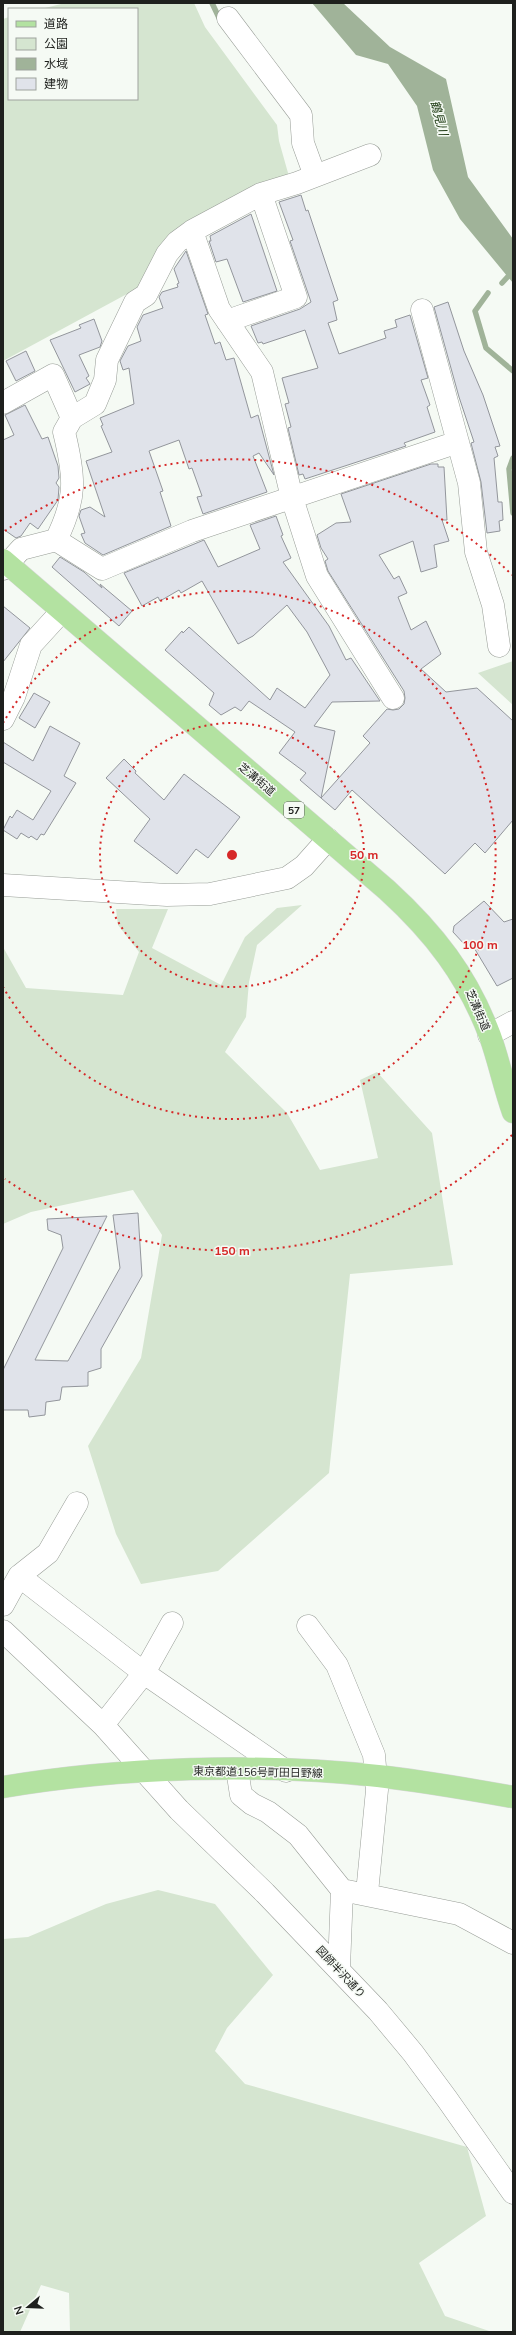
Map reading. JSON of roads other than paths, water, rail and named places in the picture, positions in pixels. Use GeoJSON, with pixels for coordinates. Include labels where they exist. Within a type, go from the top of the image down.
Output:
{"type":"FeatureCollection","features":[{"type":"Feature","properties":{"kind":"main road","name":"芝溝街道"},"geometry":{"type":"LineString","coordinates":[[5,564],[62,611],[408,909],[439,943],[463,976],[489,1035],[513,1112]]}},
{"type":"Feature","properties":{"kind":"main road","name":"東京都道156号町田日野線"},"geometry":{"type":"LineString","coordinates":[[3,1787],[36,1782],[145,1772],[286,1770],[377,1776],[513,1797]]}},
{"type":"Feature","properties":{"kind":"street"},"geometry":{"type":"LineString","coordinates":[[228,18],[301,115],[303,143],[315,176]]}},
{"type":"Feature","properties":{"kind":"street"},"geometry":{"type":"LineString","coordinates":[[56,540],[68,516],[72,496],[69,453],[64,432],[72,418],[95,404],[105,380],[106,360],[135,302],[146,295],[167,254],[177,242],[192,231],[261,194],[315,176],[370,155]]}},
{"type":"Feature","properties":{"kind":"street"},"geometry":{"type":"LineString","coordinates":[[227,321],[296,297],[261,194]]}},
{"type":"Feature","properties":{"kind":"street"},"geometry":{"type":"LineString","coordinates":[[192,231],[219,309],[262,372],[292,498],[317,576],[394,698]]}},
{"type":"Feature","properties":{"kind":"street"},"geometry":{"type":"LineString","coordinates":[[422,310],[469,483],[476,552],[494,604],[499,646]]}},
{"type":"Feature","properties":{"kind":"street"},"geometry":{"type":"LineString","coordinates":[[3,403],[53,375],[72,418]]}},
{"type":"Feature","properties":{"kind":"street"},"geometry":{"type":"LineString","coordinates":[[5,564],[21,549],[56,540],[102,569],[192,531],[458,442]]}},
{"type":"Feature","properties":{"kind":"street"},"geometry":{"type":"LineString","coordinates":[[3,719],[14,697],[31,645],[62,611]]}},
{"type":"Feature","properties":{"kind":"street"},"geometry":{"type":"LineString","coordinates":[[3,885],[167,895],[210,894],[286,878],[304,866],[328,839]]}},
{"type":"Feature","properties":{"kind":"street"},"geometry":{"type":"LineString","coordinates":[[489,1035],[513,1022]]}},
{"type":"Feature","properties":{"kind":"street"},"geometry":{"type":"LineString","coordinates":[[3,1605],[19,1576],[48,1553],[77,1503]]}},
{"type":"Feature","properties":{"kind":"street"},"geometry":{"type":"LineString","coordinates":[[19,1576],[144,1672],[286,1770]]}},
{"type":"Feature","properties":{"kind":"street"},"geometry":{"type":"LineString","coordinates":[[103,1725],[144,1672],[172,1623]]}},
{"type":"Feature","properties":{"kind":"street"},"geometry":{"type":"LineString","coordinates":[[308,1626],[338,1665],[374,1755],[377,1776],[367,1893]]}},
{"type":"Feature","properties":{"kind":"street","name":"図師半沢通り"},"geometry":{"type":"LineString","coordinates":[[3,1631],[103,1725],[179,1810],[339,1968],[413,2053],[513,2193]]}},
{"type":"Feature","properties":{"kind":"street"},"geometry":{"type":"LineString","coordinates":[[237,1770],[241,1794],[252,1804],[268,1812],[298,1836],[342,1890],[339,1968]]}},
{"type":"Feature","properties":{"kind":"street"},"geometry":{"type":"LineString","coordinates":[[342,1890],[367,1893],[459,1914],[513,1943]]}},
{"type":"Feature","properties":{"kind":"water","name":"鶴見川"},"geometry":{"type":"Polygon","coordinates":[[[312,3],[343,3],[390,47],[446,79],[468,177],[513,239],[513,283],[460,219],[433,170],[417,106],[388,64],[356,55],[312,3]]]}},
{"type":"Feature","properties":{"kind":"waterway"},"geometry":{"type":"LineString","coordinates":[[212,3],[221,22]]}},
{"type":"Feature","properties":{"kind":"waterway"},"geometry":{"type":"LineString","coordinates":[[502,283],[513,271]]}},
{"type":"Feature","properties":{"kind":"waterway"},"geometry":{"type":"LineString","coordinates":[[488,293],[475,311],[486,348],[513,371]]}},
{"type":"Feature","properties":{"kind":"waterway"},"geometry":{"type":"LineString","coordinates":[[513,458],[509,469],[513,513]]}}]}
